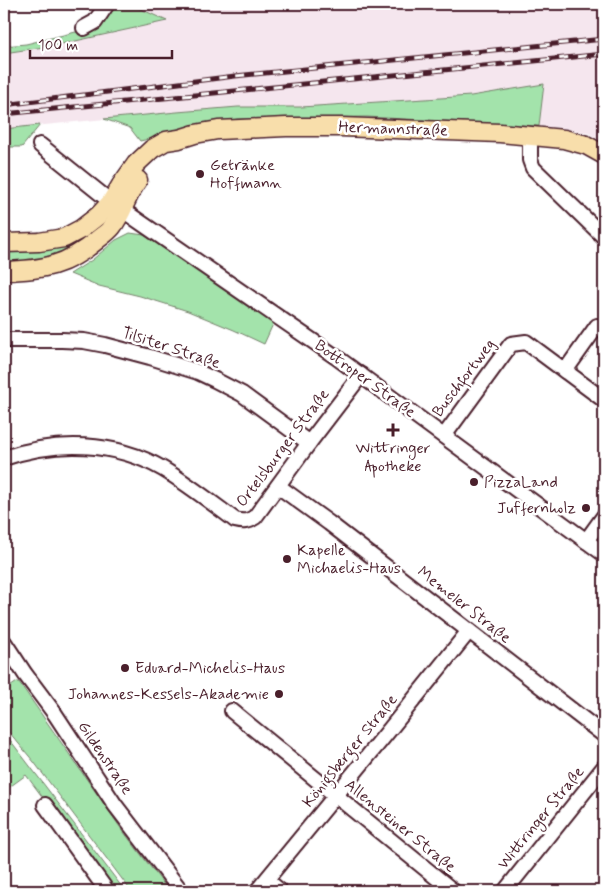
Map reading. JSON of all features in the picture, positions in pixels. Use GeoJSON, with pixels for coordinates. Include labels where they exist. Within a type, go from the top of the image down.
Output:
{"type":"FeatureCollection","features":[{"type":"Feature","properties":{"kind":"main road","name":"Hermannstraße"},"geometry":{"type":"LineString","coordinates":[[117,206],[129,193],[148,166],[166,148],[179,139],[218,130],[286,127],[500,133],[552,137],[574,141],[604,155]]}},
{"type":"Feature","properties":{"kind":"main road"},"geometry":{"type":"LineString","coordinates":[[4,243],[39,242],[64,238],[81,230],[98,215],[117,206]]}},
{"type":"Feature","properties":{"kind":"main road"},"geometry":{"type":"LineString","coordinates":[[4,271],[46,267],[62,263],[91,246],[112,228],[117,206]]}},
{"type":"Feature","properties":{"kind":"street"},"geometry":{"type":"LineString","coordinates":[[84,28],[96,22],[107,4]]}},
{"type":"Feature","properties":{"kind":"street"},"geometry":{"type":"LineString","coordinates":[[530,136],[530,160],[533,168],[604,237]]}},
{"type":"Feature","properties":{"kind":"street","name":"Bottroper Straße"},"geometry":{"type":"LineString","coordinates":[[40,145],[117,206],[360,375],[604,554]]}},
{"type":"Feature","properties":{"kind":"street"},"geometry":{"type":"LineString","coordinates":[[565,371],[597,326]]}},
{"type":"Feature","properties":{"kind":"street","name":"Tilsiter Straße"},"geometry":{"type":"LineString","coordinates":[[4,340],[84,341],[150,357],[198,372],[242,394],[309,442]]}},
{"type":"Feature","properties":{"kind":"street","name":"Buschfortweg"},"geometry":{"type":"LineString","coordinates":[[444,436],[511,344],[526,342],[604,400]]}},
{"type":"Feature","properties":{"kind":"street","name":"Ortelsburger Straße"},"geometry":{"type":"LineString","coordinates":[[4,458],[32,450],[62,446],[92,447],[128,454],[162,468],[235,520],[242,522],[250,521],[256,517],[309,442],[360,375]]}},
{"type":"Feature","properties":{"kind":"street","name":"Memeler Straße"},"geometry":{"type":"LineString","coordinates":[[278,486],[337,529],[604,735]]}},
{"type":"Feature","properties":{"kind":"street"},"geometry":{"type":"LineString","coordinates":[[586,540],[604,516]]}},
{"type":"Feature","properties":{"kind":"street","name":"Königsberger Straße"},"geometry":{"type":"LineString","coordinates":[[256,891],[336,796],[469,631]]}},
{"type":"Feature","properties":{"kind":"street","name":"Gildenstraße"},"geometry":{"type":"LineString","coordinates":[[4,642],[55,714],[115,805],[181,891]]}},
{"type":"Feature","properties":{"kind":"street","name":"Allensteiner Straße"},"geometry":{"type":"LineString","coordinates":[[232,712],[453,891]]}},
{"type":"Feature","properties":{"kind":"street","name":"Wittringer Straße"},"geometry":{"type":"LineString","coordinates":[[505,891],[604,767]]}},
{"type":"Feature","properties":{"kind":"street"},"geometry":{"type":"LineString","coordinates":[[45,805],[107,891]]}},
{"type":"Feature","properties":{"kind":"street"},"geometry":{"type":"LineString","coordinates":[[267,880],[280,891]]}},
{"type":"Feature","properties":{"kind":"shaded area"},"geometry":{"type":"Polygon","coordinates":[[[130,4],[604,4],[604,142],[588,133],[564,128],[539,126],[544,84],[471,96],[301,107],[238,107],[4,129],[4,53],[57,45],[167,21],[130,4]]]}},
{"type":"Feature","properties":{"kind":"green space"},"geometry":{"type":"Polygon","coordinates":[[[112,4],[130,4],[167,21],[57,45],[4,53],[4,46],[26,44],[84,30],[112,4]]]}},
{"type":"Feature","properties":{"kind":"green space"},"geometry":{"type":"Polygon","coordinates":[[[544,84],[539,126],[367,117],[237,119],[140,141],[130,128],[104,119],[238,107],[301,107],[471,96],[544,84]]]}},
{"type":"Feature","properties":{"kind":"green space"},"geometry":{"type":"Polygon","coordinates":[[[40,125],[22,147],[4,147],[4,129],[40,125]]]}},
{"type":"Feature","properties":{"kind":"green space"},"geometry":{"type":"Polygon","coordinates":[[[103,218],[106,220],[61,257],[4,266],[4,247],[103,218]]]}},
{"type":"Feature","properties":{"kind":"green space"},"geometry":{"type":"Polygon","coordinates":[[[130,233],[144,235],[274,322],[264,344],[188,311],[99,286],[70,274],[92,260],[116,240],[130,233]]]}},
{"type":"Feature","properties":{"kind":"green space"},"geometry":{"type":"Polygon","coordinates":[[[19,682],[120,827],[169,891],[131,891],[34,762],[4,726],[4,691],[19,682]]]}},
{"type":"Feature","properties":{"kind":"green space"},"geometry":{"type":"Polygon","coordinates":[[[4,732],[125,891],[113,891],[26,775],[4,791],[4,732]]]}},
{"type":"Feature","properties":{"kind":"railway"},"geometry":{"type":"LineString","coordinates":[[4,105],[235,76],[604,39]]}},
{"type":"Feature","properties":{"kind":"railway"},"geometry":{"type":"LineString","coordinates":[[4,114],[604,54]]}},
{"type":"Feature","properties":{"kind":"place","name":"Getränke Hoffmann"},"geometry":{"type":"Point","coordinates":[200,174]}},
{"type":"Feature","properties":{"kind":"place","name":"Wittringer Apotheke"},"geometry":{"type":"Point","coordinates":[393,430]}},
{"type":"Feature","properties":{"kind":"place","name":"PizzaLand"},"geometry":{"type":"Point","coordinates":[474,482]}},
{"type":"Feature","properties":{"kind":"place","name":"Juffernholz"},"geometry":{"type":"Point","coordinates":[586,508]}},
{"type":"Feature","properties":{"kind":"place","name":"Kapelle Michaelis-Haus"},"geometry":{"type":"Point","coordinates":[287,559]}},
{"type":"Feature","properties":{"kind":"place","name":"Eduard-Michelis-Haus"},"geometry":{"type":"Point","coordinates":[125,668]}},
{"type":"Feature","properties":{"kind":"place","name":"Johannes-Kessels-Akademie"},"geometry":{"type":"Point","coordinates":[279,694]}}]}
